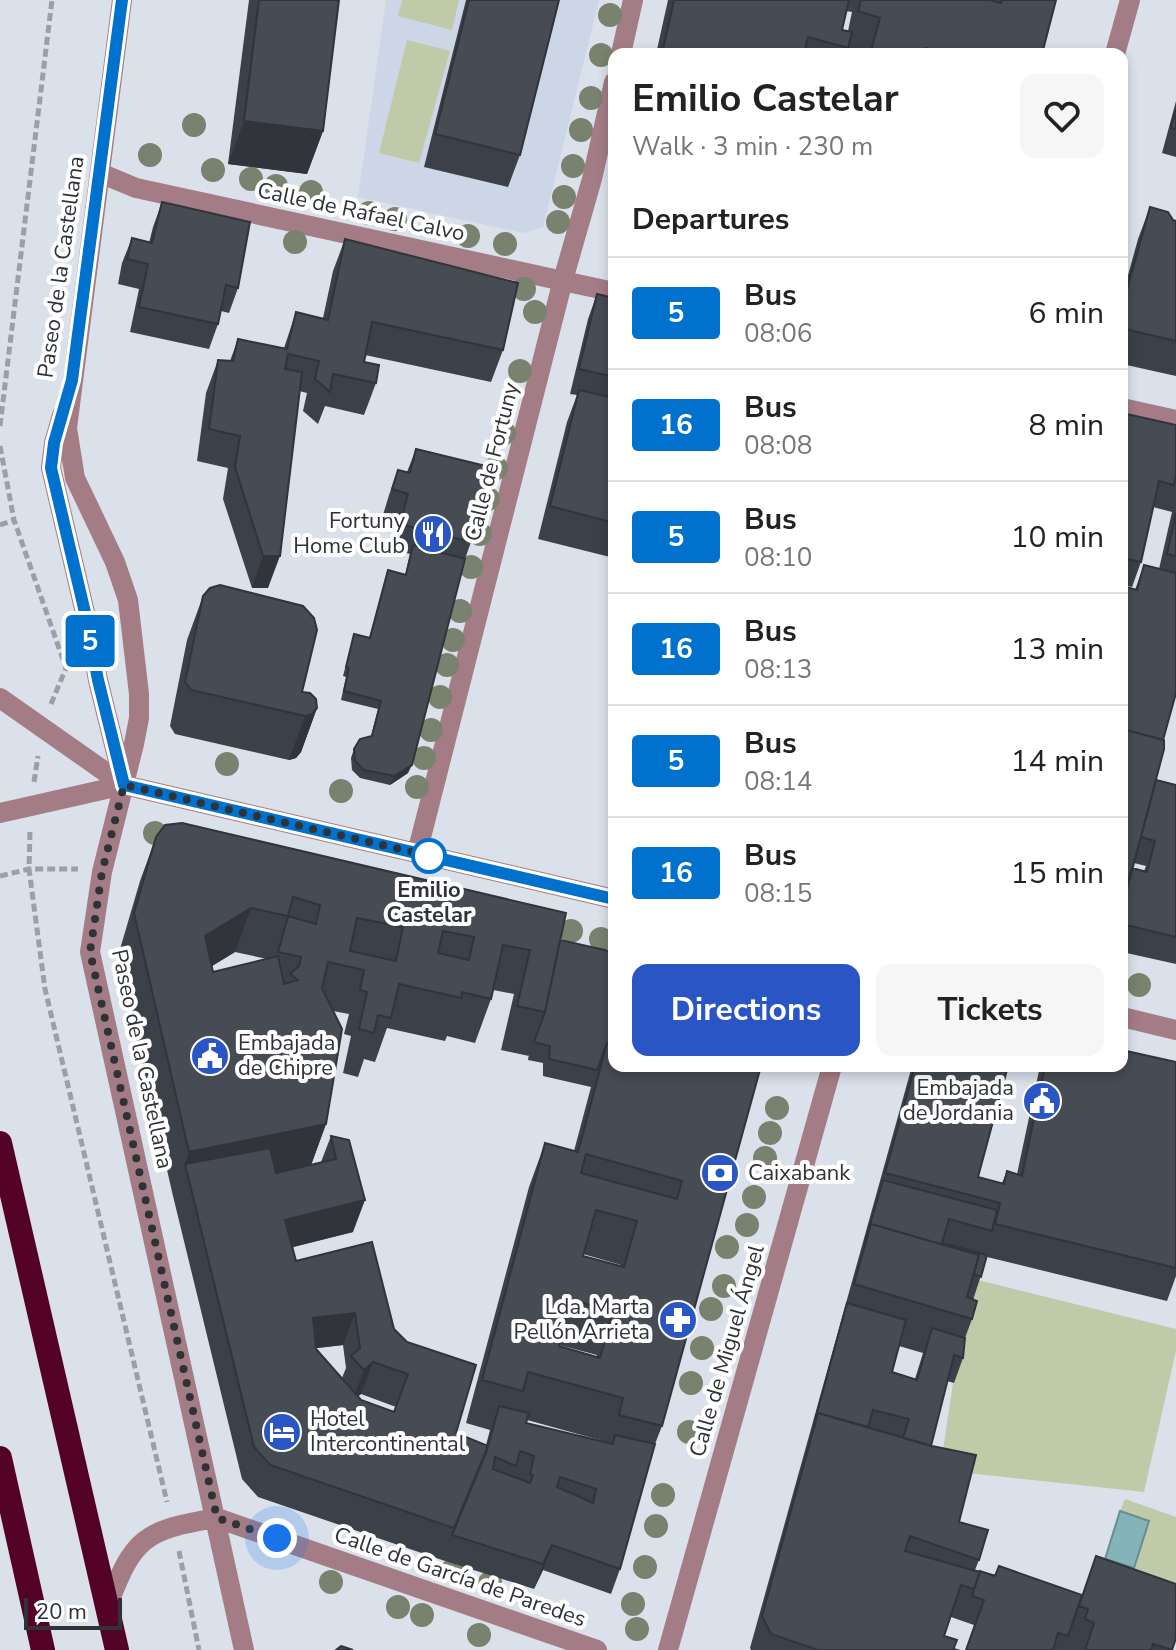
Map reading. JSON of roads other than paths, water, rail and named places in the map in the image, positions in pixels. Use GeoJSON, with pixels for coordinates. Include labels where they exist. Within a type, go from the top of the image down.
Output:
{"type":"FeatureCollection","features":[{"type":"Feature","properties":{"kind":"highway"},"geometry":{"type":"LineString","coordinates":[[0,1143],[117,1650]]}},
{"type":"Feature","properties":{"kind":"highway"},"geometry":{"type":"LineString","coordinates":[[0,1458],[43,1650]]}},
{"type":"Feature","properties":{"kind":"street","name":"Paseo de la Castellana"},"geometry":{"type":"LineString","coordinates":[[122,0],[67,428],[75,478],[115,562],[128,600],[139,718],[102,872],[90,952],[244,1650]]}},
{"type":"Feature","properties":{"kind":"street"},"geometry":{"type":"LineString","coordinates":[[622,48],[633,0]]}},
{"type":"Feature","properties":{"kind":"street"},"geometry":{"type":"LineString","coordinates":[[1117,48],[1130,0]]}},
{"type":"Feature","properties":{"kind":"street","name":"Calle de Fortuny"},"geometry":{"type":"LineString","coordinates":[[417,853],[608,108]]}},
{"type":"Feature","properties":{"kind":"street","name":"Calle de Rafael Calvo"},"geometry":{"type":"LineString","coordinates":[[100,173],[136,188],[608,291]]}},
{"type":"Feature","properties":{"kind":"street"},"geometry":{"type":"LineString","coordinates":[[72,380],[54,443],[51,468],[124,785]]}},
{"type":"Feature","properties":{"kind":"street"},"geometry":{"type":"LineString","coordinates":[[1128,409],[1176,420]]}},
{"type":"Feature","properties":{"kind":"street"},"geometry":{"type":"LineString","coordinates":[[0,698],[124,785],[608,898]]}},
{"type":"Feature","properties":{"kind":"street"},"geometry":{"type":"LineString","coordinates":[[0,813],[124,785]]}},
{"type":"Feature","properties":{"kind":"street"},"geometry":{"type":"LineString","coordinates":[[1128,1018],[1176,1030]]}},
{"type":"Feature","properties":{"kind":"street","name":"Calle de Miguel Ángel"},"geometry":{"type":"LineString","coordinates":[[668,1650],[830,1072]]}},
{"type":"Feature","properties":{"kind":"street"},"geometry":{"type":"LineString","coordinates":[[107,1608],[122,1569],[138,1545],[172,1525],[217,1518]]}},
{"type":"Feature","properties":{"kind":"street","name":"Calle de García de Paredes"},"geometry":{"type":"LineString","coordinates":[[217,1518],[597,1650]]}},
{"type":"Feature","properties":{"kind":"water"},"geometry":{"type":"Polygon","coordinates":[[[1120,1511],[1149,1521],[1134,1568],[1105,1559],[1120,1511]]]}},
{"type":"Feature","properties":{"kind":"place","name":"Fortuny Home Club"},"geometry":{"type":"Point","coordinates":[433,534]}},
{"type":"Feature","properties":{"kind":"place","name":"Emilio Castelar"},"geometry":{"type":"Point","coordinates":[429,856]}},
{"type":"Feature","properties":{"kind":"place","name":"Embajada de Chipre"},"geometry":{"type":"Point","coordinates":[210,1056]}},
{"type":"Feature","properties":{"kind":"place","name":"Embajada de Jordania"},"geometry":{"type":"Point","coordinates":[1042,1101]}},
{"type":"Feature","properties":{"kind":"place","name":"Caixabank"},"geometry":{"type":"Point","coordinates":[720,1173]}},
{"type":"Feature","properties":{"kind":"place","name":"Lda. Marta Pellón Arrieta"},"geometry":{"type":"Point","coordinates":[678,1320]}},
{"type":"Feature","properties":{"kind":"place","name":"Hotel Intercontinental"},"geometry":{"type":"Point","coordinates":[282,1432]}}]}
